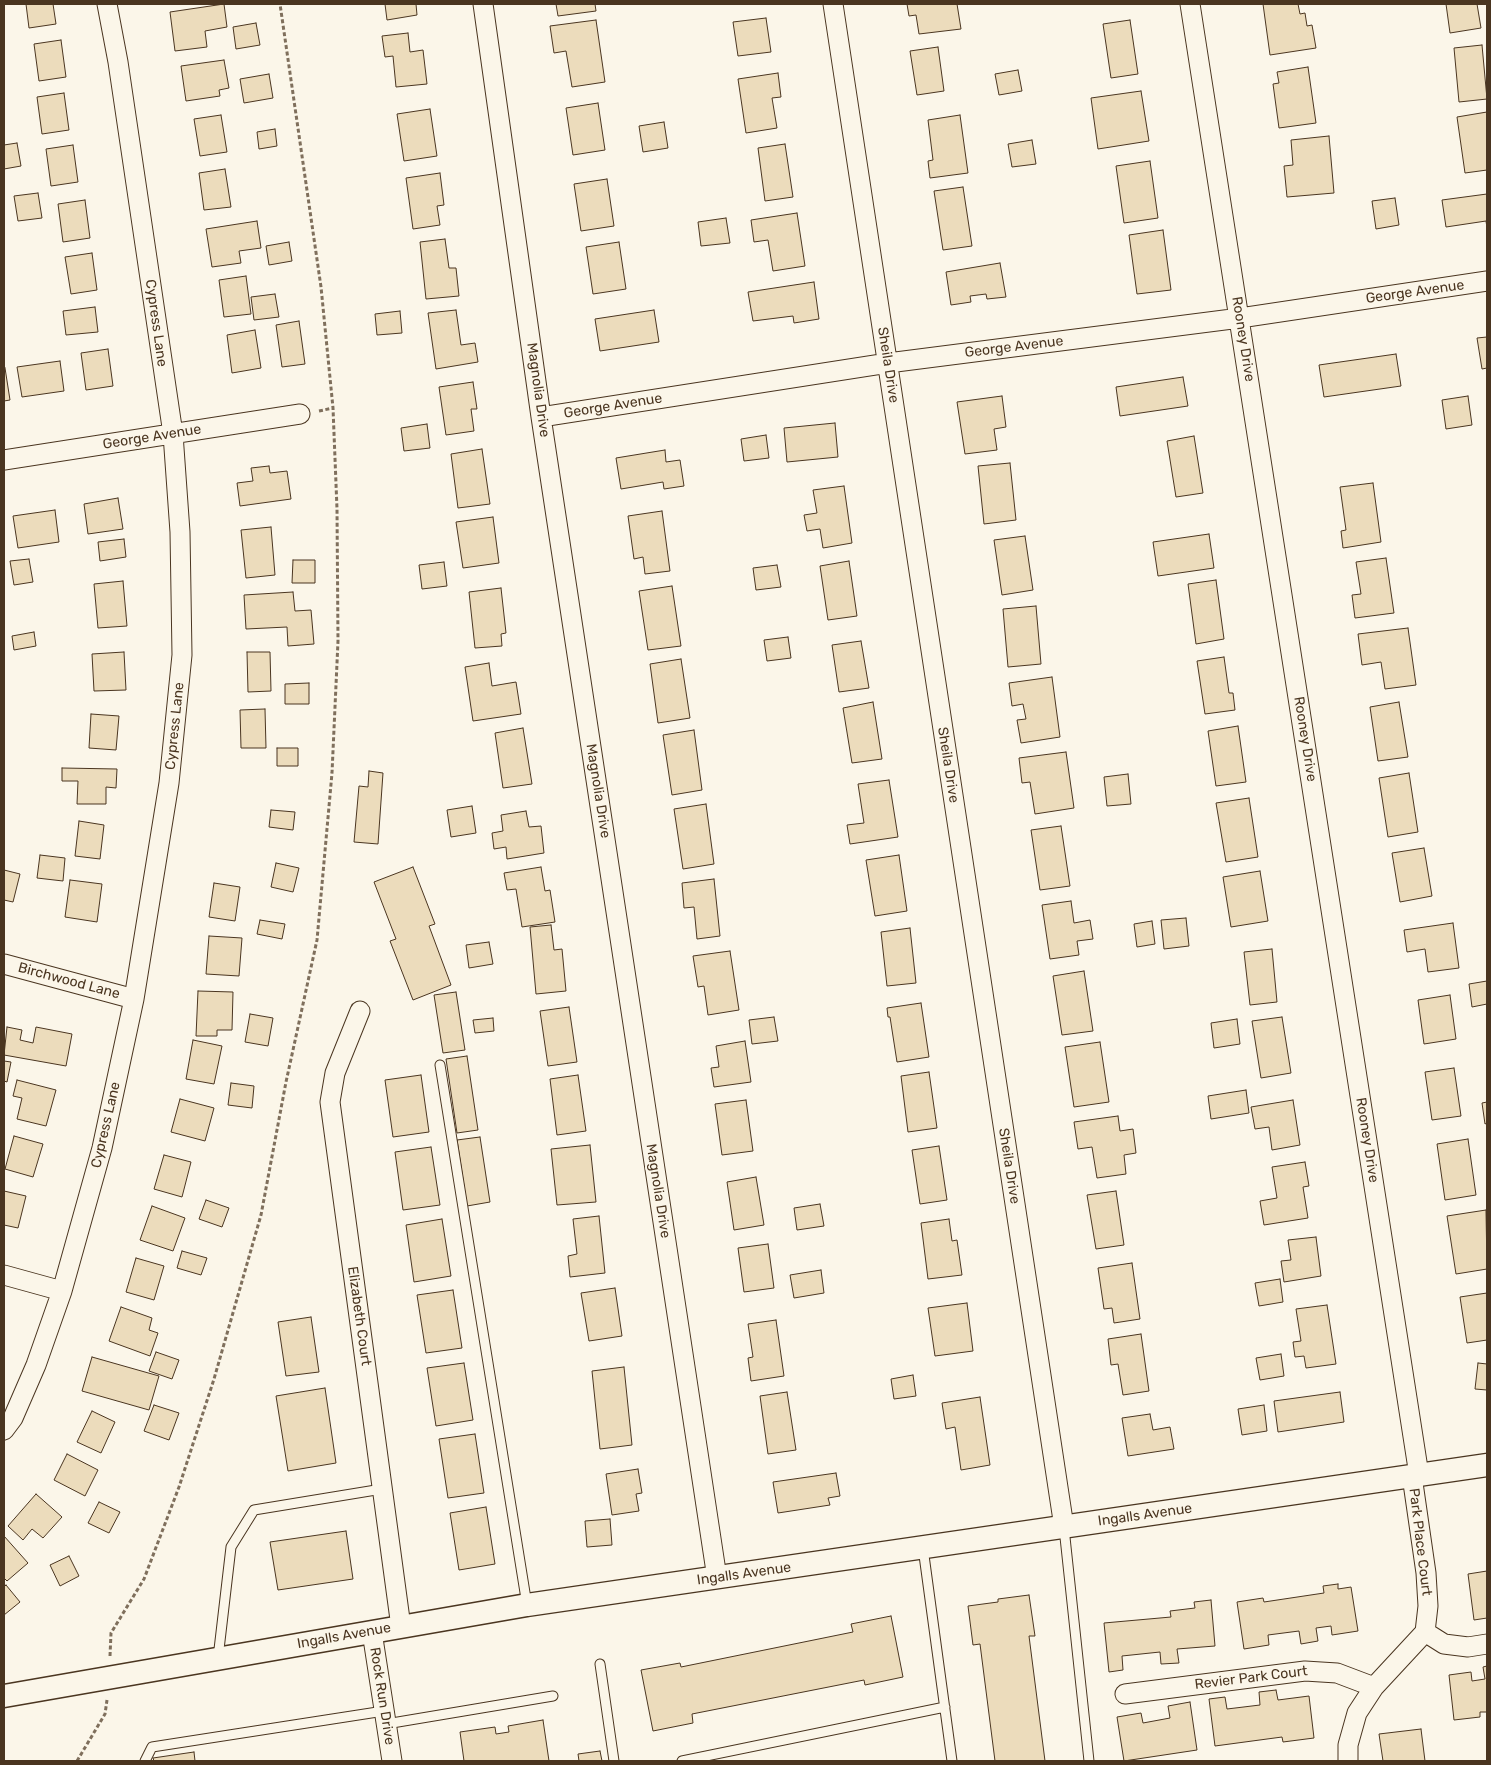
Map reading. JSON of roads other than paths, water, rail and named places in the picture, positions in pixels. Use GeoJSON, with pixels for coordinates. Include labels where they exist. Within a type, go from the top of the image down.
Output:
{"type":"FeatureCollection","features":[{"type":"Feature","properties":{"kind":"street","name":"Cypress Lane"},"geometry":{"type":"LineString","coordinates":[[4,1430],[13,1418],[36,1365],[62,1291],[102,1148],[134,999],[169,783],[182,655],[180,532],[173,434],[118,62],[107,4]]}},
{"type":"Feature","properties":{"kind":"street","name":"Magnolia Drive"},"geometry":{"type":"LineString","coordinates":[[482,4],[541,417],[717,1578]]}},
{"type":"Feature","properties":{"kind":"street","name":"Sheila Drive"},"geometry":{"type":"LineString","coordinates":[[833,4],[1064,1527]]}},
{"type":"Feature","properties":{"kind":"street","name":"Rooney Drive"},"geometry":{"type":"LineString","coordinates":[[1190,4],[1240,318],[1416,1476]]}},
{"type":"Feature","properties":{"kind":"street","name":"George Avenue"},"geometry":{"type":"LineString","coordinates":[[541,417],[888,363],[1240,318],[1487,281]]}},
{"type":"Feature","properties":{"kind":"street","name":"George Avenue"},"geometry":{"type":"LineString","coordinates":[[4,460],[300,414]]}},
{"type":"Feature","properties":{"kind":"street","name":"Birchwood Lane"},"geometry":{"type":"LineString","coordinates":[[4,964],[134,999]]}},
{"type":"Feature","properties":{"kind":"street","name":"Elizabeth Court"},"geometry":{"type":"LineString","coordinates":[[360,1011],[335,1073],[330,1102],[401,1627]]}},
{"type":"Feature","properties":{"kind":"street"},"geometry":{"type":"LineString","coordinates":[[4,1275],[62,1291]]}},
{"type":"Feature","properties":{"kind":"street","name":"Ingalls Avenue"},"geometry":{"type":"LineString","coordinates":[[4,1696],[527,1605],[1487,1465]]}},
{"type":"Feature","properties":{"kind":"street","name":"Park Place Court"},"geometry":{"type":"LineString","coordinates":[[1416,1476],[1428,1606],[1425,1632]]}},
{"type":"Feature","properties":{"kind":"street","name":"Rock Run Drive"},"geometry":{"type":"LineString","coordinates":[[372,1632],[392,1761]]}},
{"type":"Feature","properties":{"kind":"street"},"geometry":{"type":"LineString","coordinates":[[1348,1761],[1348,1745],[1357,1713],[1374,1687],[1425,1632],[1444,1644],[1468,1647],[1487,1644]]}},
{"type":"Feature","properties":{"kind":"street","name":"Revier Park Court"},"geometry":{"type":"LineString","coordinates":[[1125,1694],[1305,1671],[1337,1672],[1374,1687]]}},
{"type":"Feature","properties":{"kind":"lane"},"geometry":{"type":"LineString","coordinates":[[440,1065],[527,1605]]}},
{"type":"Feature","properties":{"kind":"lane"},"geometry":{"type":"LineString","coordinates":[[218,1658],[231,1547],[254,1510],[382,1489]]}},
{"type":"Feature","properties":{"kind":"lane"},"geometry":{"type":"LineString","coordinates":[[1064,1527],[1089,1761]]}},
{"type":"Feature","properties":{"kind":"lane"},"geometry":{"type":"LineString","coordinates":[[924,1547],[952,1761]]}},
{"type":"Feature","properties":{"kind":"lane"},"geometry":{"type":"LineString","coordinates":[[600,1664],[614,1761]]}},
{"type":"Feature","properties":{"kind":"lane"},"geometry":{"type":"LineString","coordinates":[[145,1761],[152,1747],[553,1696]]}},
{"type":"Feature","properties":{"kind":"lane"},"geometry":{"type":"LineString","coordinates":[[682,1761],[945,1707]]}}]}
